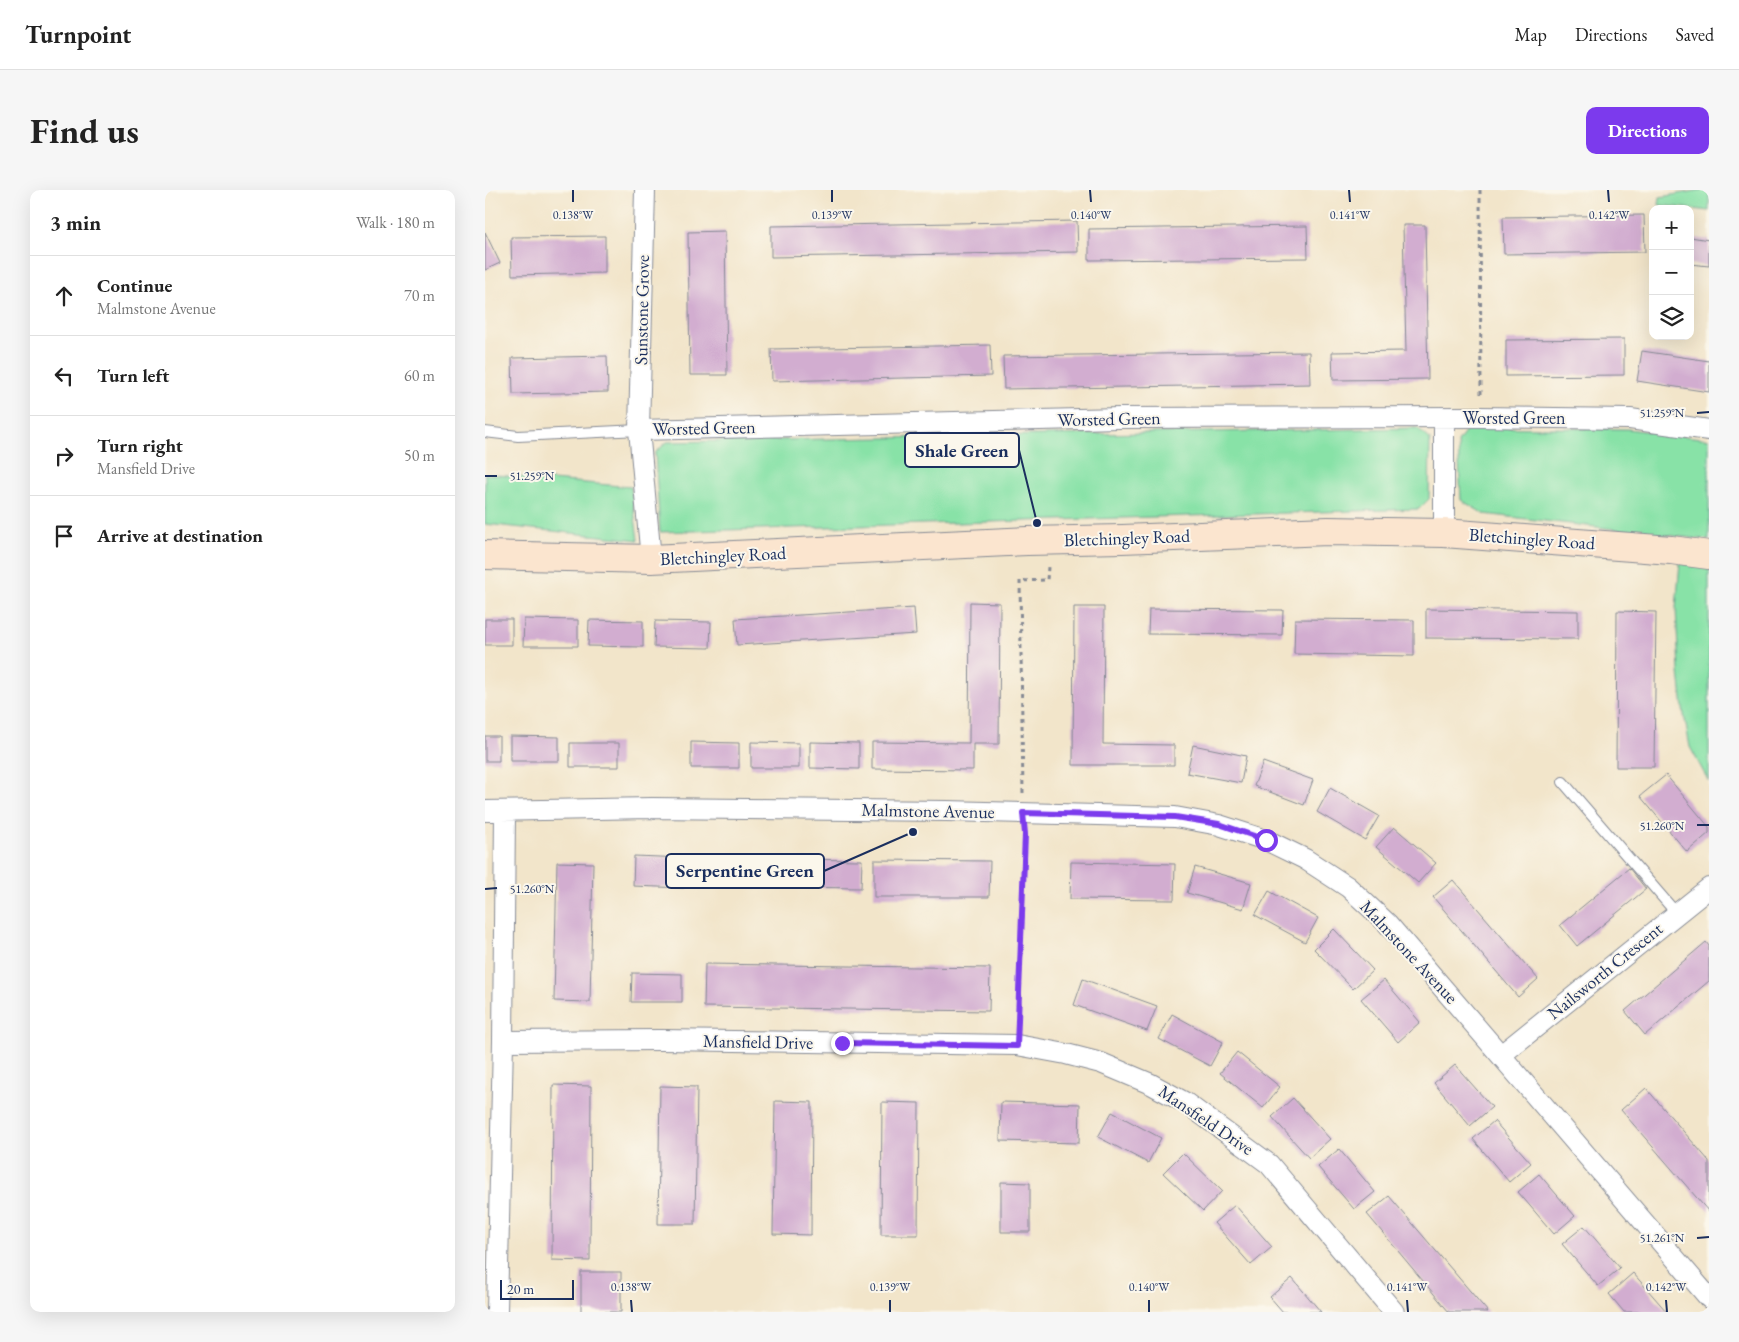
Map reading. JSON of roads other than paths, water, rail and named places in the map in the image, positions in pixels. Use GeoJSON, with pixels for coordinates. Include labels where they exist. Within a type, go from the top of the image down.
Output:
{"type":"FeatureCollection","features":[{"type":"Feature","properties":{"kind":"street","name":"Sunstone Grove"},"geometry":{"type":"LineString","coordinates":[[639,430],[645,190]]}},
{"type":"Feature","properties":{"kind":"street","name":"Worsted Green"},"geometry":{"type":"LineString","coordinates":[[651,559],[639,430],[1119,418],[1481,417],[1630,419],[1709,430]]}},
{"type":"Feature","properties":{"kind":"street"},"geometry":{"type":"LineString","coordinates":[[1444,418],[1444,533]]}},
{"type":"Feature","properties":{"kind":"street","name":"Bletchingley Road"},"geometry":{"type":"LineString","coordinates":[[485,555],[651,559],[1027,541],[1328,531],[1444,533],[1671,550],[1709,555]]}},
{"type":"Feature","properties":{"kind":"street","name":"Malmstone Avenue"},"geometry":{"type":"LineString","coordinates":[[485,811],[652,808],[1023,813],[1184,819],[1219,824],[1266,840],[1305,859],[1347,887],[1387,922],[1709,1298]]}},
{"type":"Feature","properties":{"kind":"street"},"geometry":{"type":"LineString","coordinates":[[497,1312],[503,1041],[505,812]]}},
{"type":"Feature","properties":{"kind":"street","name":"Nailsworth Crescent"},"geometry":{"type":"LineString","coordinates":[[1501,1055],[1709,888]]}},
{"type":"Feature","properties":{"kind":"street","name":"Mansfield Drive"},"geometry":{"type":"LineString","coordinates":[[503,1041],[661,1040],[1017,1046],[1066,1054],[1101,1063],[1151,1084],[1187,1103],[1269,1164],[1394,1312]]}},
{"type":"Feature","properties":{"kind":"lane"},"geometry":{"type":"LineString","coordinates":[[485,432],[518,436],[639,430]]}},
{"type":"Feature","properties":{"kind":"lane"},"geometry":{"type":"LineString","coordinates":[[1563,782],[1677,914]]}},
{"type":"Feature","properties":{"kind":"place","name":"Shale Green"},"geometry":{"type":"Point","coordinates":[1037,523]}},
{"type":"Feature","properties":{"kind":"place","name":"Serpentine Green"},"geometry":{"type":"Point","coordinates":[913,832]}}]}
